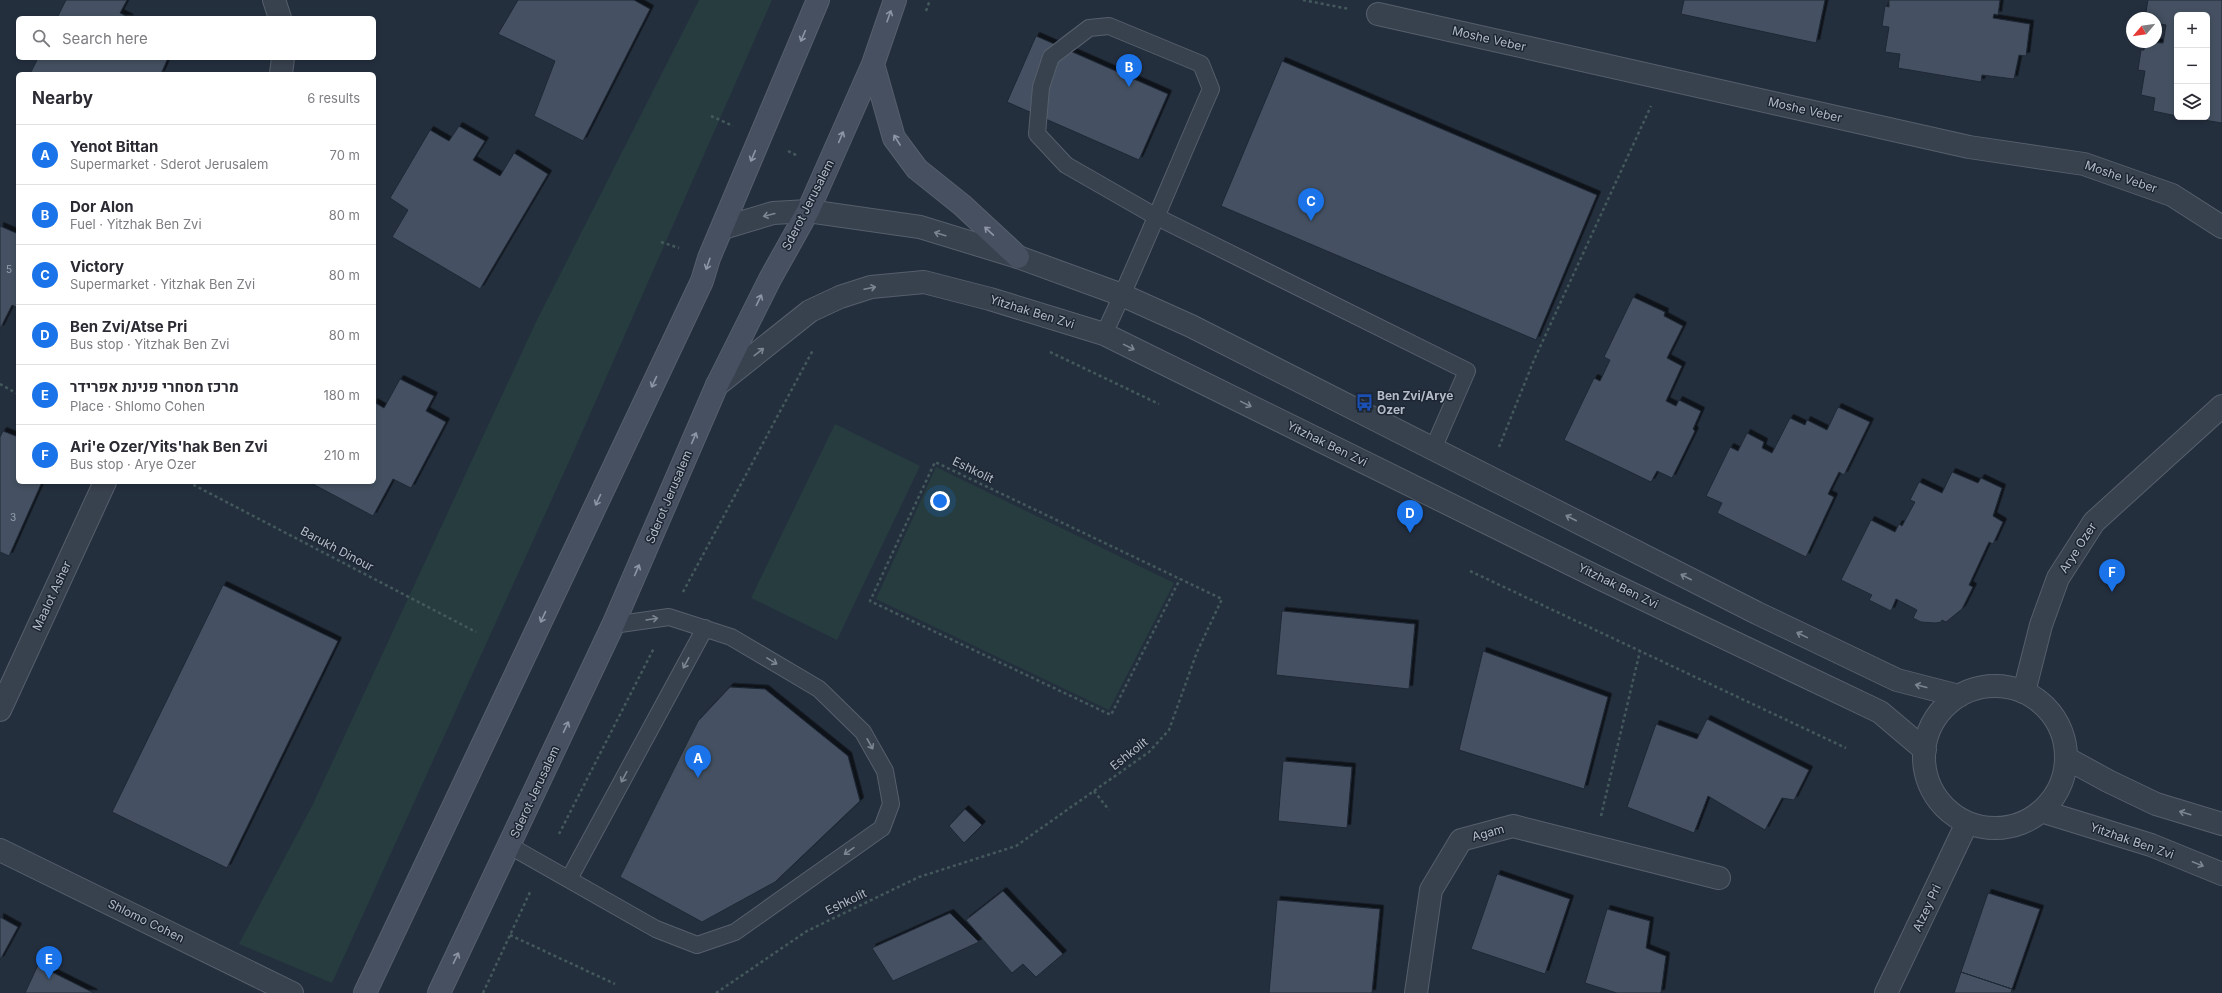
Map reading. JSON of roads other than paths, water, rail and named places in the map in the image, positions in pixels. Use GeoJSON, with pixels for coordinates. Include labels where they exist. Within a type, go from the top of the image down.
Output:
{"type":"FeatureCollection","features":[{"type":"Feature","properties":{"kind":"main road"},"geometry":{"type":"LineString","coordinates":[[365,993],[702,282],[818,0]]}},
{"type":"Feature","properties":{"kind":"main road","name":"Sderot Jerusalem"},"geometry":{"type":"LineString","coordinates":[[439,993],[510,846],[613,625],[718,385],[770,279],[808,211],[873,64],[895,0]]}},
{"type":"Feature","properties":{"kind":"main road"},"geometry":{"type":"LineString","coordinates":[[873,64],[894,138],[917,169],[962,206],[1018,257]]}},
{"type":"Feature","properties":{"kind":"street"},"geometry":{"type":"LineString","coordinates":[[274,0],[279,16]]}},
{"type":"Feature","properties":{"kind":"street","name":"Moshe Veber"},"geometry":{"type":"LineString","coordinates":[[1378,14],[1969,147],[2084,164],[2172,195],[2222,227]]}},
{"type":"Feature","properties":{"kind":"street"},"geometry":{"type":"LineString","coordinates":[[281,72],[283,60]]}},
{"type":"Feature","properties":{"kind":"street"},"geometry":{"type":"LineString","coordinates":[[723,228],[773,213],[808,211],[920,228],[1018,257],[1122,295],[1191,326],[1433,450],[1488,475],[1757,613],[1897,680],[1959,696]]}},
{"type":"Feature","properties":{"kind":"street","name":"Yitzhak Ben Zvi"},"geometry":{"type":"LineString","coordinates":[[718,385],[810,311],[840,297],[871,288],[924,282],[990,299],[1104,334],[1600,578],[1880,712],[1925,750]]}},
{"type":"Feature","properties":{"kind":"street","name":"Arye Ozer"},"geometry":{"type":"LineString","coordinates":[[2024,692],[2041,625],[2058,578],[2094,522],[2222,406]]}},
{"type":"Feature","properties":{"kind":"street","name":"Maalot Asher"},"geometry":{"type":"LineString","coordinates":[[0,710],[104,484]]}},
{"type":"Feature","properties":{"kind":"street"},"geometry":{"type":"LineString","coordinates":[[2002,687],[2024,692],[2038,700],[2056,721],[2065,742],[2066,758],[2060,788],[2052,801],[2042,811],[2025,822],[2006,828],[1986,828],[1967,823],[1952,813],[1939,801],[1930,785],[1925,768],[1925,750],[1928,734],[1935,719],[1946,706],[1959,696],[1980,688],[2002,687]]}},
{"type":"Feature","properties":{"kind":"street"},"geometry":{"type":"LineString","coordinates":[[2066,758],[2108,781],[2156,804],[2222,824]]}},
{"type":"Feature","properties":{"kind":"street","name":"Yitzhak Ben Zvi"},"geometry":{"type":"LineString","coordinates":[[2042,811],[2151,845],[2222,874]]}},
{"type":"Feature","properties":{"kind":"street","name":"Atzey Pri"},"geometry":{"type":"LineString","coordinates":[[1886,993],[1967,823]]}},
{"type":"Feature","properties":{"kind":"street","name":"Agam"},"geometry":{"type":"LineString","coordinates":[[1416,993],[1431,890],[1461,840],[1513,826],[1719,878]]}},
{"type":"Feature","properties":{"kind":"street","name":"Shlomo Cohen"},"geometry":{"type":"LineString","coordinates":[[0,850],[292,993]]}},
{"type":"Feature","properties":{"kind":"lane"},"geometry":{"type":"LineString","coordinates":[[1104,334],[1122,295],[1155,216],[1211,89],[1201,64],[1109,26],[1089,28],[1051,57],[1041,87],[1037,134],[1066,166],[1155,216],[1467,371],[1433,450]]}},
{"type":"Feature","properties":{"kind":"lane"},"geometry":{"type":"LineString","coordinates":[[510,846],[656,929],[698,945],[735,932],[882,828],[891,804],[885,771],[863,732],[819,689],[730,637],[669,616],[613,625]]}},
{"type":"Feature","properties":{"kind":"lane"},"geometry":{"type":"LineString","coordinates":[[569,879],[705,628]]}},
{"type":"Feature","properties":{"kind":"place","name":"Dor Alon"},"geometry":{"type":"Point","coordinates":[1129,87]}},
{"type":"Feature","properties":{"kind":"place","name":"Victory"},"geometry":{"type":"Point","coordinates":[1311,221]}},
{"type":"Feature","properties":{"kind":"place","name":"Ben Zvi/Arye Ozer"},"geometry":{"type":"Point","coordinates":[1364,403]}},
{"type":"Feature","properties":{"kind":"place","name":"Ben Zvi/Atse Pri"},"geometry":{"type":"Point","coordinates":[1410,533]}},
{"type":"Feature","properties":{"kind":"place","name":"Ari'e Ozer/Yits'hak Ben Zvi"},"geometry":{"type":"Point","coordinates":[2112,592]}},
{"type":"Feature","properties":{"kind":"place","name":"Yenot Bittan"},"geometry":{"type":"Point","coordinates":[698,778]}},
{"type":"Feature","properties":{"kind":"place","name":"מרכז מסחרי פנינת אפרידר"},"geometry":{"type":"Point","coordinates":[49,979]}}]}
